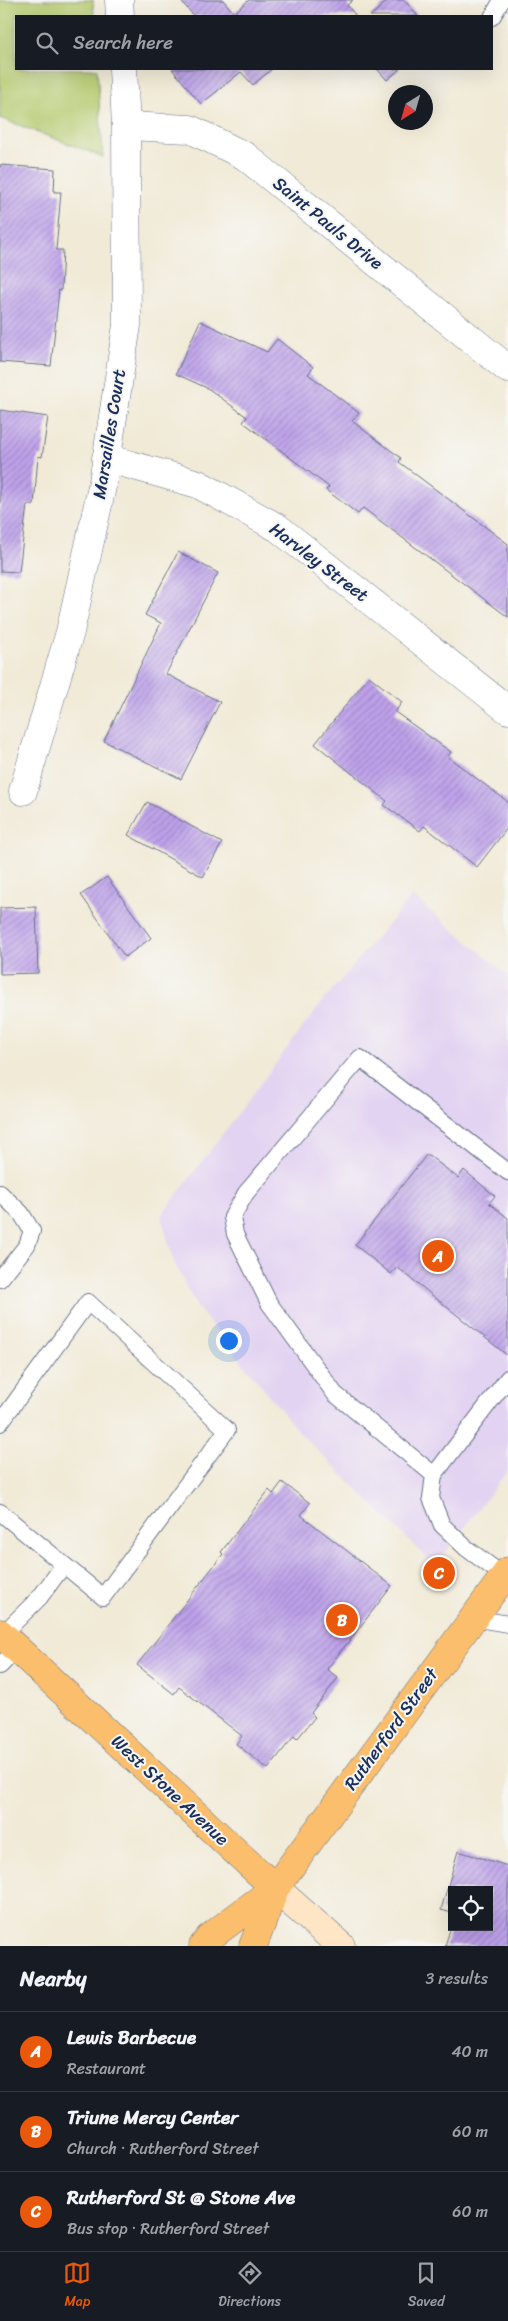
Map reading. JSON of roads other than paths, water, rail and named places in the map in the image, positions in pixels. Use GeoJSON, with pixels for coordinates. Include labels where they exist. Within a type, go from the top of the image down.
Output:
{"type":"FeatureCollection","features":[{"type":"Feature","properties":{"kind":"main road","name":"Rutherford Street"},"geometry":{"type":"LineString","coordinates":[[254,1946],[275,1888],[506,1573]]}},
{"type":"Feature","properties":{"kind":"main road","name":"West Stone Avenue"},"geometry":{"type":"LineString","coordinates":[[5,1646],[341,1946]]}},
{"type":"Feature","properties":{"kind":"main road","name":"Rutherford Street"},"geometry":{"type":"LineString","coordinates":[[203,1946],[210,1937],[275,1888]]}},
{"type":"Feature","properties":{"kind":"street"},"geometry":{"type":"LineString","coordinates":[[119,0],[120,15]]}},
{"type":"Feature","properties":{"kind":"street","name":"Marsailles Court"},"geometry":{"type":"LineString","coordinates":[[24,791],[70,632],[106,458],[127,325],[126,126],[123,70]]}},
{"type":"Feature","properties":{"kind":"street","name":"Saint Pauls Drive"},"geometry":{"type":"LineString","coordinates":[[126,126],[190,129],[245,156],[508,369]]}},
{"type":"Feature","properties":{"kind":"street","name":"Harvley Street"},"geometry":{"type":"LineString","coordinates":[[106,458],[198,484],[278,528],[508,710]]}},
{"type":"Feature","properties":{"kind":"lane"},"geometry":{"type":"LineString","coordinates":[[493,15],[502,0]]}},
{"type":"Feature","properties":{"kind":"lane"},"geometry":{"type":"LineString","coordinates":[[434,1475],[335,1394],[269,1302],[234,1234],[232,1217],[246,1193],[360,1058],[508,1172]]}},
{"type":"Feature","properties":{"kind":"lane"},"geometry":{"type":"LineString","coordinates":[[0,1193],[21,1213],[32,1231],[27,1245],[0,1278]]}},
{"type":"Feature","properties":{"kind":"lane"},"geometry":{"type":"LineString","coordinates":[[0,1424],[88,1302],[227,1430],[103,1597],[63,1566],[0,1512]]}},
{"type":"Feature","properties":{"kind":"lane"},"geometry":{"type":"LineString","coordinates":[[506,1573],[466,1548],[442,1525],[431,1498],[434,1475],[508,1378]]}},
{"type":"Feature","properties":{"kind":"lane"},"geometry":{"type":"LineString","coordinates":[[5,1646],[63,1566]]}},
{"type":"Feature","properties":{"kind":"lane"},"geometry":{"type":"LineString","coordinates":[[473,1618],[508,1624]]}},
{"type":"Feature","properties":{"kind":"place","name":"Lewis Barbecue"},"geometry":{"type":"Point","coordinates":[438,1256]}},
{"type":"Feature","properties":{"kind":"place","name":"Rutherford St @ Stone Ave"},"geometry":{"type":"Point","coordinates":[439,1573]}},
{"type":"Feature","properties":{"kind":"place","name":"Triune Mercy Center"},"geometry":{"type":"Point","coordinates":[342,1620]}}]}
